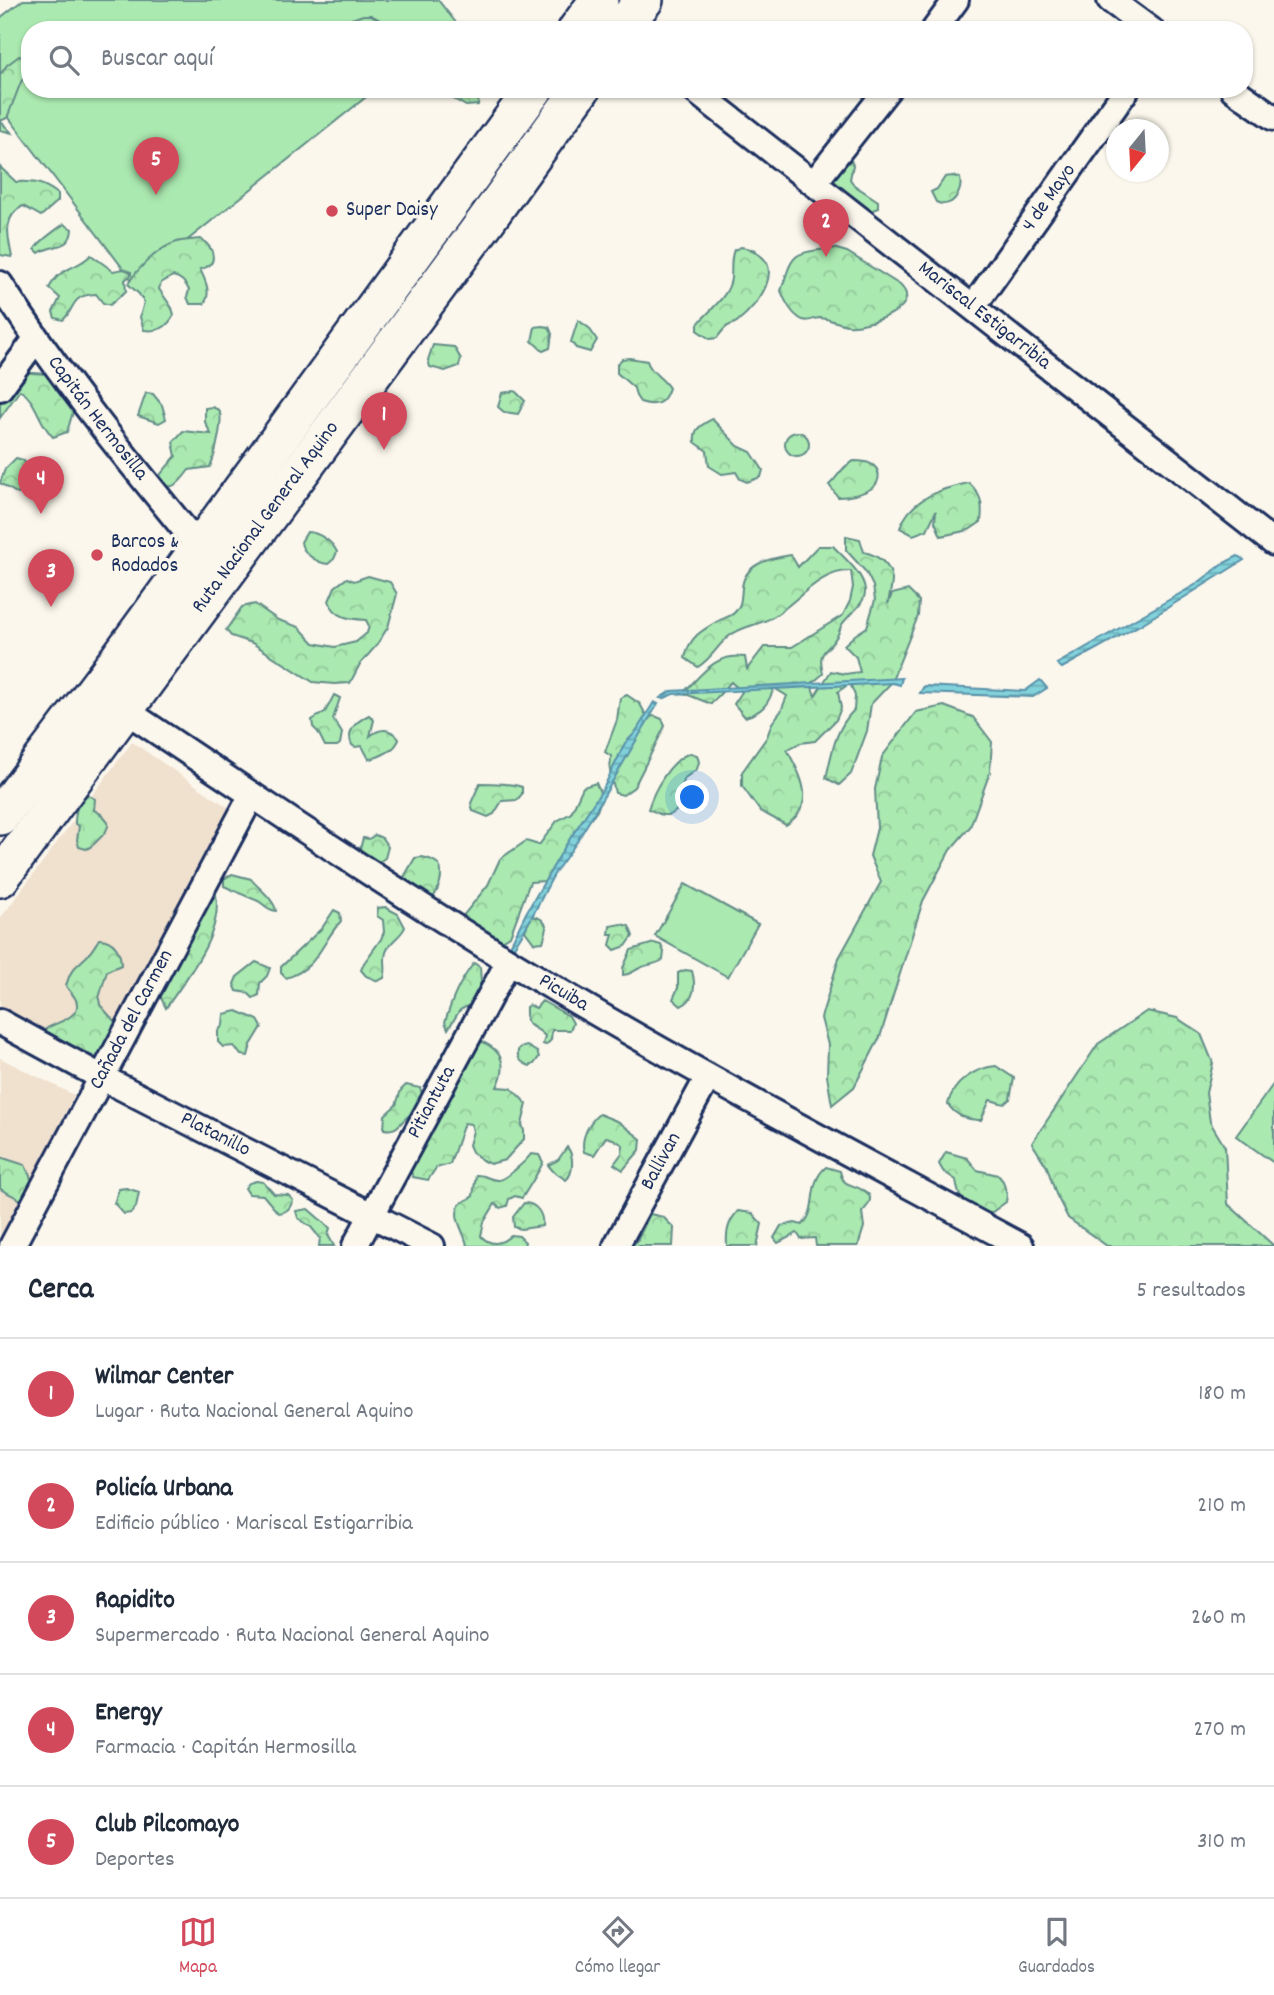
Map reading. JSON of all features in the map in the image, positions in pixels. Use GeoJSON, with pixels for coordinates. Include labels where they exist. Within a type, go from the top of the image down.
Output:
{"type":"FeatureCollection","features":[{"type":"Feature","properties":{"kind":"highway"},"geometry":{"type":"LineString","coordinates":[[584,21],[599,0]]}},
{"type":"Feature","properties":{"kind":"highway"},"geometry":{"type":"LineString","coordinates":[[626,21],[644,0]]}},
{"type":"Feature","properties":{"kind":"highway","name":"Ruta Nacional General Aquino"},"geometry":{"type":"LineString","coordinates":[[1,811],[200,548],[527,98]]}},
{"type":"Feature","properties":{"kind":"highway","name":"Ruta Nacional General Aquino"},"geometry":{"type":"LineString","coordinates":[[0,878],[575,98]]}},
{"type":"Feature","properties":{"kind":"street"},"geometry":{"type":"LineString","coordinates":[[616,21],[613,14],[620,0]]}},
{"type":"Feature","properties":{"kind":"street"},"geometry":{"type":"LineString","coordinates":[[941,21],[956,0]]}},
{"type":"Feature","properties":{"kind":"street"},"geometry":{"type":"LineString","coordinates":[[1110,0],[1139,21]]}},
{"type":"Feature","properties":{"kind":"street","name":"Mariscal Estigarribia"},"geometry":{"type":"LineString","coordinates":[[705,98],[1274,543]]}},
{"type":"Feature","properties":{"kind":"street"},"geometry":{"type":"LineString","coordinates":[[814,183],[881,98]]}},
{"type":"Feature","properties":{"kind":"street","name":"4 de Mayo"},"geometry":{"type":"LineString","coordinates":[[973,307],[1121,98]]}},
{"type":"Feature","properties":{"kind":"street"},"geometry":{"type":"LineString","coordinates":[[1246,98],[1274,118]]}},
{"type":"Feature","properties":{"kind":"street","name":"Capitán Hermosilla"},"geometry":{"type":"LineString","coordinates":[[0,284],[36,339],[105,433],[200,548]]}},
{"type":"Feature","properties":{"kind":"street"},"geometry":{"type":"LineString","coordinates":[[0,388],[36,339]]}},
{"type":"Feature","properties":{"kind":"street","name":"Picuiba"},"geometry":{"type":"LineString","coordinates":[[125,710],[509,961],[708,1077],[1021,1246]]}},
{"type":"Feature","properties":{"kind":"street","name":"Cañada del Carmen"},"geometry":{"type":"LineString","coordinates":[[12,1246],[252,795]]}},
{"type":"Feature","properties":{"kind":"street","name":"Pitiantuta"},"geometry":{"type":"LineString","coordinates":[[355,1246],[509,961]]}},
{"type":"Feature","properties":{"kind":"street","name":"Platanillo"},"geometry":{"type":"LineString","coordinates":[[0,1022],[101,1077],[432,1246]]}},
{"type":"Feature","properties":{"kind":"street","name":"Ballivan"},"geometry":{"type":"LineString","coordinates":[[616,1246],[708,1077]]}},
{"type":"Feature","properties":{"kind":"shaded area"},"geometry":{"type":"Polygon","coordinates":[[[132,742],[229,808],[97,1066],[0,1018],[0,919],[132,742]]]}},
{"type":"Feature","properties":{"kind":"shaded area"},"geometry":{"type":"Polygon","coordinates":[[[0,1058],[74,1095],[1,1246],[0,1246],[0,1058]]]}},
{"type":"Feature","properties":{"kind":"green space"},"geometry":{"type":"Polygon","coordinates":[[[23,0],[438,0],[455,21],[21,21],[21,98],[365,98],[134,283],[0,106],[0,18],[23,0]]]}},
{"type":"Feature","properties":{"kind":"green space"},"geometry":{"type":"Polygon","coordinates":[[[371,15],[382,21],[346,21],[371,15]]]}},
{"type":"Feature","properties":{"kind":"green space"},"geometry":{"type":"Polygon","coordinates":[[[19,56],[21,82],[7,118],[0,121],[0,75],[7,65],[19,56]]]}},
{"type":"Feature","properties":{"kind":"green space"},"geometry":{"type":"Polygon","coordinates":[[[452,98],[479,98],[478,105],[466,106],[452,98]]]}},
{"type":"Feature","properties":{"kind":"green space"},"geometry":{"type":"Polygon","coordinates":[[[0,121],[12,133],[0,130],[0,121]]]}},
{"type":"Feature","properties":{"kind":"green space"},"geometry":{"type":"Polygon","coordinates":[[[843,155],[850,158],[853,165],[850,179],[854,185],[878,201],[878,208],[865,213],[831,185],[843,155]]]}},
{"type":"Feature","properties":{"kind":"green space"},"geometry":{"type":"Polygon","coordinates":[[[0,167],[16,182],[38,184],[58,194],[58,201],[41,216],[23,206],[12,216],[8,228],[12,257],[0,255],[0,167]]]}},
{"type":"Feature","properties":{"kind":"green space"},"geometry":{"type":"Polygon","coordinates":[[[945,177],[960,178],[958,194],[947,204],[936,202],[931,192],[937,189],[945,177]]]}},
{"type":"Feature","properties":{"kind":"green space"},"geometry":{"type":"Polygon","coordinates":[[[64,224],[72,229],[71,236],[65,243],[39,253],[35,249],[48,236],[64,224]]]}},
{"type":"Feature","properties":{"kind":"green space"},"geometry":{"type":"Polygon","coordinates":[[[201,239],[213,256],[210,264],[200,269],[208,291],[204,304],[190,304],[187,297],[189,290],[181,279],[173,276],[161,283],[159,289],[174,315],[162,328],[144,330],[140,317],[144,302],[128,284],[137,271],[163,248],[177,242],[201,239]]]}},
{"type":"Feature","properties":{"kind":"green space"},"geometry":{"type":"Polygon","coordinates":[[[741,247],[756,250],[752,251],[763,258],[768,266],[766,286],[746,314],[725,328],[717,338],[710,339],[698,331],[698,324],[727,291],[733,253],[741,247]]]}},
{"type":"Feature","properties":{"kind":"green space"},"geometry":{"type":"Polygon","coordinates":[[[833,248],[847,252],[900,285],[906,294],[905,302],[890,315],[856,325],[821,318],[807,321],[799,318],[790,309],[781,291],[792,261],[802,254],[833,248]]]}},
{"type":"Feature","properties":{"kind":"green space"},"geometry":{"type":"Polygon","coordinates":[[[91,255],[113,271],[124,269],[131,272],[125,280],[126,291],[110,305],[103,303],[96,294],[82,297],[63,320],[55,318],[53,312],[60,298],[49,288],[64,271],[91,255]]]}},
{"type":"Feature","properties":{"kind":"green space"},"geometry":{"type":"Polygon","coordinates":[[[578,320],[589,328],[597,340],[590,352],[576,348],[571,342],[578,320]]]}},
{"type":"Feature","properties":{"kind":"green space"},"geometry":{"type":"Polygon","coordinates":[[[535,327],[549,327],[552,334],[550,348],[543,351],[532,341],[535,327]]]}},
{"type":"Feature","properties":{"kind":"green space"},"geometry":{"type":"Polygon","coordinates":[[[433,345],[454,347],[461,359],[459,366],[445,371],[430,367],[428,360],[433,345]]]}},
{"type":"Feature","properties":{"kind":"green space"},"geometry":{"type":"Polygon","coordinates":[[[622,359],[647,361],[666,384],[669,388],[662,401],[655,404],[640,402],[634,388],[617,373],[617,364],[622,359]]]}},
{"type":"Feature","properties":{"kind":"green space"},"geometry":{"type":"Polygon","coordinates":[[[19,372],[47,374],[75,405],[67,432],[53,437],[31,400],[20,390],[0,418],[0,393],[19,372]]]}},
{"type":"Feature","properties":{"kind":"green space"},"geometry":{"type":"Polygon","coordinates":[[[515,391],[525,401],[518,414],[504,412],[498,407],[502,393],[515,391]]]}},
{"type":"Feature","properties":{"kind":"green space"},"geometry":{"type":"Polygon","coordinates":[[[146,393],[153,394],[162,405],[166,419],[159,423],[138,416],[146,393]]]}},
{"type":"Feature","properties":{"kind":"green space"},"geometry":{"type":"Polygon","coordinates":[[[205,408],[219,410],[220,421],[210,467],[189,470],[177,484],[167,487],[160,475],[176,456],[173,442],[183,431],[211,434],[205,422],[205,408]]]}},
{"type":"Feature","properties":{"kind":"green space"},"geometry":{"type":"Polygon","coordinates":[[[712,419],[738,446],[751,452],[763,470],[761,477],[747,482],[740,479],[736,472],[722,474],[709,466],[707,451],[695,442],[695,433],[712,419]]]}},
{"type":"Feature","properties":{"kind":"green space"},"geometry":{"type":"Polygon","coordinates":[[[797,432],[808,439],[809,444],[802,455],[797,456],[786,449],[785,444],[792,433],[797,432]]]}},
{"type":"Feature","properties":{"kind":"green space"},"geometry":{"type":"Polygon","coordinates":[[[16,458],[23,460],[32,471],[28,485],[18,494],[0,483],[5,469],[16,458]]]}},
{"type":"Feature","properties":{"kind":"green space"},"geometry":{"type":"Polygon","coordinates":[[[854,461],[867,462],[874,466],[878,472],[877,482],[864,492],[838,497],[829,485],[854,461]]]}},
{"type":"Feature","properties":{"kind":"green space"},"geometry":{"type":"Polygon","coordinates":[[[969,483],[979,496],[982,510],[981,522],[969,530],[941,536],[935,522],[936,511],[927,530],[913,535],[900,528],[911,509],[928,496],[969,483]]]}},
{"type":"Feature","properties":{"kind":"green space"},"geometry":{"type":"Polygon","coordinates":[[[307,532],[320,535],[335,548],[337,552],[334,559],[328,564],[315,560],[304,550],[301,542],[307,532]]]}},
{"type":"Feature","properties":{"kind":"green space"},"geometry":{"type":"Polygon","coordinates":[[[846,536],[860,539],[864,552],[874,555],[889,569],[892,580],[888,604],[892,594],[908,590],[919,601],[918,616],[891,683],[871,704],[867,731],[851,774],[839,785],[826,778],[838,733],[854,710],[855,696],[850,683],[838,692],[841,708],[836,720],[815,741],[800,743],[787,750],[798,770],[804,800],[796,817],[786,825],[760,811],[742,786],[742,772],[767,737],[787,696],[774,688],[764,707],[745,717],[734,704],[742,692],[731,682],[711,704],[683,693],[717,661],[745,657],[747,669],[764,647],[792,647],[843,615],[853,587],[851,571],[840,572],[819,581],[773,617],[733,633],[698,667],[685,658],[697,635],[737,610],[744,580],[753,567],[767,560],[791,555],[798,567],[818,546],[833,546],[861,578],[865,595],[822,655],[823,674],[811,684],[815,696],[831,671],[845,674],[860,672],[856,657],[844,645],[867,627],[875,600],[873,586],[866,572],[846,550],[846,536]]]}},
{"type":"Feature","properties":{"kind":"green space"},"geometry":{"type":"Polygon","coordinates":[[[368,576],[390,582],[397,594],[388,627],[360,664],[350,683],[313,682],[252,643],[231,636],[226,630],[242,607],[255,604],[278,620],[299,627],[314,643],[335,647],[356,642],[367,633],[369,626],[366,620],[339,614],[329,601],[335,587],[347,578],[354,581],[368,576]]]}},
{"type":"Feature","properties":{"kind":"green space"},"geometry":{"type":"Polygon","coordinates":[[[334,695],[340,698],[333,719],[342,733],[340,744],[325,746],[313,727],[312,720],[325,712],[334,695]]]}},
{"type":"Feature","properties":{"kind":"green space"},"geometry":{"type":"Polygon","coordinates":[[[627,695],[640,704],[647,717],[662,719],[665,726],[634,787],[623,795],[615,793],[610,771],[611,756],[605,752],[617,720],[620,698],[627,695]]]}},
{"type":"Feature","properties":{"kind":"green space"},"geometry":{"type":"Polygon","coordinates":[[[944,706],[973,717],[992,742],[990,772],[970,827],[950,850],[923,901],[880,1037],[854,1087],[832,1105],[827,1076],[828,1045],[821,1018],[839,958],[881,882],[870,856],[877,828],[875,789],[882,757],[916,712],[944,706]]]}},
{"type":"Feature","properties":{"kind":"green space"},"geometry":{"type":"Polygon","coordinates":[[[369,715],[374,720],[370,736],[385,730],[392,732],[399,739],[387,752],[369,759],[362,746],[352,745],[350,735],[357,723],[369,715]]]}},
{"type":"Feature","properties":{"kind":"green space"},"geometry":{"type":"Polygon","coordinates":[[[690,753],[697,755],[699,762],[697,769],[685,778],[676,811],[670,815],[662,815],[648,809],[654,793],[670,769],[690,753]]]}},
{"type":"Feature","properties":{"kind":"green space"},"geometry":{"type":"Polygon","coordinates":[[[480,783],[522,787],[522,794],[517,800],[502,801],[494,814],[488,817],[473,811],[471,803],[480,783]]]}},
{"type":"Feature","properties":{"kind":"green space"},"geometry":{"type":"Polygon","coordinates":[[[596,783],[602,797],[597,811],[545,881],[530,882],[510,936],[497,944],[462,917],[488,885],[500,859],[526,841],[539,845],[557,821],[571,813],[583,787],[596,783]]]}},
{"type":"Feature","properties":{"kind":"green space"},"geometry":{"type":"Polygon","coordinates":[[[88,795],[95,799],[94,810],[104,816],[108,826],[104,834],[86,849],[79,847],[79,826],[75,824],[75,819],[79,804],[88,795]]]}},
{"type":"Feature","properties":{"kind":"green space"},"geometry":{"type":"Polygon","coordinates":[[[375,835],[382,838],[388,847],[385,858],[379,862],[371,860],[360,849],[363,838],[369,839],[375,835]]]}},
{"type":"Feature","properties":{"kind":"green space"},"geometry":{"type":"Polygon","coordinates":[[[422,857],[438,864],[441,873],[435,895],[429,902],[400,884],[415,858],[422,857]]]}},
{"type":"Feature","properties":{"kind":"green space"},"geometry":{"type":"Polygon","coordinates":[[[232,874],[251,879],[269,898],[276,911],[224,886],[224,879],[232,874]]]}},
{"type":"Feature","properties":{"kind":"green space"},"geometry":{"type":"Polygon","coordinates":[[[685,884],[758,924],[728,977],[655,936],[685,884]]]}},
{"type":"Feature","properties":{"kind":"green space"},"geometry":{"type":"Polygon","coordinates":[[[216,895],[217,910],[209,940],[166,1008],[160,996],[170,969],[190,930],[216,895]]]}},
{"type":"Feature","properties":{"kind":"green space"},"geometry":{"type":"Polygon","coordinates":[[[385,907],[398,914],[405,927],[387,950],[384,978],[378,981],[366,976],[361,970],[384,932],[383,920],[377,916],[378,908],[385,907]]]}},
{"type":"Feature","properties":{"kind":"green space"},"geometry":{"type":"Polygon","coordinates":[[[334,910],[340,913],[341,921],[318,954],[306,968],[286,978],[281,973],[281,967],[322,928],[334,910]]]}},
{"type":"Feature","properties":{"kind":"green space"},"geometry":{"type":"Polygon","coordinates":[[[531,916],[541,919],[546,925],[543,942],[534,943],[525,931],[531,916]]]}},
{"type":"Feature","properties":{"kind":"green space"},"geometry":{"type":"Polygon","coordinates":[[[610,926],[629,926],[633,936],[626,946],[615,950],[610,945],[613,934],[609,934],[610,926]]]}},
{"type":"Feature","properties":{"kind":"green space"},"geometry":{"type":"Polygon","coordinates":[[[99,939],[113,944],[121,960],[121,965],[107,971],[99,998],[100,1005],[116,1023],[116,1029],[104,1057],[89,1064],[47,1037],[46,1029],[76,1011],[76,1000],[66,986],[73,970],[99,939]]]}},
{"type":"Feature","properties":{"kind":"green space"},"geometry":{"type":"Polygon","coordinates":[[[654,943],[661,945],[663,960],[623,975],[623,968],[631,950],[654,943]]]}},
{"type":"Feature","properties":{"kind":"green space"},"geometry":{"type":"Polygon","coordinates":[[[256,962],[270,968],[260,983],[259,995],[253,998],[248,993],[237,991],[234,984],[237,977],[256,962]]]}},
{"type":"Feature","properties":{"kind":"green space"},"geometry":{"type":"Polygon","coordinates":[[[474,963],[480,967],[481,982],[473,1003],[460,1010],[448,1029],[445,1022],[453,999],[474,963]]]}},
{"type":"Feature","properties":{"kind":"green space"},"geometry":{"type":"Polygon","coordinates":[[[692,971],[694,987],[692,996],[681,1006],[673,999],[678,988],[678,973],[692,971]]]}},
{"type":"Feature","properties":{"kind":"green space"},"geometry":{"type":"Polygon","coordinates":[[[542,1001],[569,1016],[573,1023],[570,1030],[552,1030],[551,1040],[546,1045],[543,1044],[545,1036],[528,1023],[526,1015],[526,1007],[529,1005],[536,1008],[542,1001]]]}},
{"type":"Feature","properties":{"kind":"green space"},"geometry":{"type":"Polygon","coordinates":[[[237,1011],[258,1020],[262,1027],[248,1056],[241,1055],[234,1046],[223,1047],[218,1042],[218,1031],[223,1025],[224,1014],[237,1011]]]}},
{"type":"Feature","properties":{"kind":"green space"},"geometry":{"type":"Polygon","coordinates":[[[1147,1011],[1177,1018],[1201,1034],[1213,1063],[1206,1093],[1210,1122],[1225,1147],[1228,1204],[1274,1246],[1107,1246],[1068,1218],[1047,1167],[1032,1143],[1098,1044],[1147,1011]]]}},
{"type":"Feature","properties":{"kind":"green space"},"geometry":{"type":"Polygon","coordinates":[[[480,1041],[494,1049],[501,1060],[503,1066],[497,1087],[511,1088],[527,1104],[522,1124],[524,1139],[505,1160],[490,1164],[472,1152],[469,1145],[473,1131],[471,1124],[464,1123],[450,1164],[436,1168],[428,1180],[413,1177],[410,1170],[480,1041]]]}},
{"type":"Feature","properties":{"kind":"green space"},"geometry":{"type":"Polygon","coordinates":[[[527,1046],[537,1052],[539,1057],[530,1066],[518,1057],[519,1048],[527,1046]]]}},
{"type":"Feature","properties":{"kind":"green space"},"geometry":{"type":"Polygon","coordinates":[[[996,1066],[1014,1078],[1010,1099],[1004,1104],[990,1100],[981,1120],[967,1118],[954,1111],[948,1104],[960,1083],[973,1073],[996,1066]]]}},
{"type":"Feature","properties":{"kind":"green space"},"geometry":{"type":"Polygon","coordinates":[[[1274,1083],[1274,1163],[1236,1136],[1274,1083]]]}},
{"type":"Feature","properties":{"kind":"green space"},"geometry":{"type":"Polygon","coordinates":[[[406,1085],[420,1088],[421,1103],[395,1128],[384,1129],[385,1115],[396,1105],[401,1090],[406,1085]]]}},
{"type":"Feature","properties":{"kind":"green space"},"geometry":{"type":"Polygon","coordinates":[[[599,1114],[619,1122],[641,1139],[640,1150],[623,1170],[614,1164],[622,1153],[623,1145],[613,1139],[606,1137],[594,1155],[584,1152],[586,1131],[599,1114]]]}},
{"type":"Feature","properties":{"kind":"green space"},"geometry":{"type":"Polygon","coordinates":[[[567,1147],[572,1164],[571,1173],[566,1180],[548,1165],[558,1160],[567,1147]]]}},
{"type":"Feature","properties":{"kind":"green space"},"geometry":{"type":"Polygon","coordinates":[[[946,1152],[967,1158],[977,1170],[998,1175],[1003,1181],[1006,1202],[988,1215],[965,1202],[959,1194],[956,1180],[943,1171],[939,1164],[946,1152]]]}},
{"type":"Feature","properties":{"kind":"green space"},"geometry":{"type":"Polygon","coordinates":[[[531,1154],[539,1155],[543,1162],[530,1185],[522,1198],[515,1196],[509,1199],[507,1206],[500,1208],[495,1204],[484,1222],[481,1236],[496,1243],[511,1235],[519,1236],[525,1242],[524,1246],[467,1246],[457,1211],[461,1203],[473,1196],[476,1175],[502,1179],[531,1154]]]}},
{"type":"Feature","properties":{"kind":"green space"},"geometry":{"type":"Polygon","coordinates":[[[0,1157],[25,1165],[34,1185],[23,1201],[0,1189],[0,1157]]]}},
{"type":"Feature","properties":{"kind":"green space"},"geometry":{"type":"Polygon","coordinates":[[[826,1167],[840,1171],[845,1182],[869,1194],[868,1205],[862,1212],[864,1227],[858,1246],[816,1246],[815,1238],[801,1239],[797,1233],[778,1243],[774,1238],[781,1226],[795,1223],[802,1225],[807,1219],[816,1181],[826,1167]]]}},
{"type":"Feature","properties":{"kind":"green space"},"geometry":{"type":"Polygon","coordinates":[[[256,1181],[263,1182],[274,1194],[288,1195],[293,1200],[289,1208],[278,1213],[263,1195],[249,1194],[245,1188],[256,1181]]]}},
{"type":"Feature","properties":{"kind":"green space"},"geometry":{"type":"Polygon","coordinates":[[[119,1189],[139,1192],[136,1207],[131,1213],[124,1214],[114,1203],[119,1189]]]}},
{"type":"Feature","properties":{"kind":"green space"},"geometry":{"type":"Polygon","coordinates":[[[524,1203],[538,1210],[542,1217],[542,1226],[521,1229],[514,1227],[513,1217],[524,1203]]]}},
{"type":"Feature","properties":{"kind":"green space"},"geometry":{"type":"Polygon","coordinates":[[[308,1209],[330,1228],[328,1235],[334,1246],[319,1246],[320,1238],[298,1218],[296,1211],[308,1209]]]}},
{"type":"Feature","properties":{"kind":"green space"},"geometry":{"type":"Polygon","coordinates":[[[738,1211],[752,1213],[762,1224],[757,1246],[727,1246],[728,1227],[738,1211]]]}},
{"type":"Feature","properties":{"kind":"green space"},"geometry":{"type":"Polygon","coordinates":[[[650,1214],[663,1217],[674,1228],[673,1246],[631,1246],[637,1241],[650,1214]]]}},
{"type":"Feature","properties":{"kind":"water"},"geometry":{"type":"Polygon","coordinates":[[[1238,556],[1244,560],[1140,625],[1062,668],[1057,664],[1195,585],[1238,556]]]}},
{"type":"Feature","properties":{"kind":"water"},"geometry":{"type":"Polygon","coordinates":[[[902,678],[900,685],[893,683],[673,694],[660,698],[671,691],[902,678]]]}},
{"type":"Feature","properties":{"kind":"water"},"geometry":{"type":"Polygon","coordinates":[[[1040,680],[1047,688],[1033,697],[920,693],[924,686],[1025,691],[1040,680]]]}},
{"type":"Feature","properties":{"kind":"water"},"geometry":{"type":"Polygon","coordinates":[[[654,702],[658,704],[576,843],[552,878],[513,948],[510,946],[526,913],[604,787],[625,743],[635,733],[654,702]]]}},
{"type":"Feature","properties":{"kind":"place","name":"Club Pilcomayo"},"geometry":{"type":"Point","coordinates":[156,195]}},
{"type":"Feature","properties":{"kind":"place","name":"Super Daisy"},"geometry":{"type":"Point","coordinates":[332,211]}},
{"type":"Feature","properties":{"kind":"place","name":"Policía Urbana"},"geometry":{"type":"Point","coordinates":[826,257]}},
{"type":"Feature","properties":{"kind":"place","name":"Wilmar Center"},"geometry":{"type":"Point","coordinates":[384,450]}},
{"type":"Feature","properties":{"kind":"place","name":"Energy"},"geometry":{"type":"Point","coordinates":[41,514]}},
{"type":"Feature","properties":{"kind":"place","name":"Barcos & Rodados"},"geometry":{"type":"Point","coordinates":[97,555]}},
{"type":"Feature","properties":{"kind":"place","name":"Rapidito"},"geometry":{"type":"Point","coordinates":[51,607]}}]}
